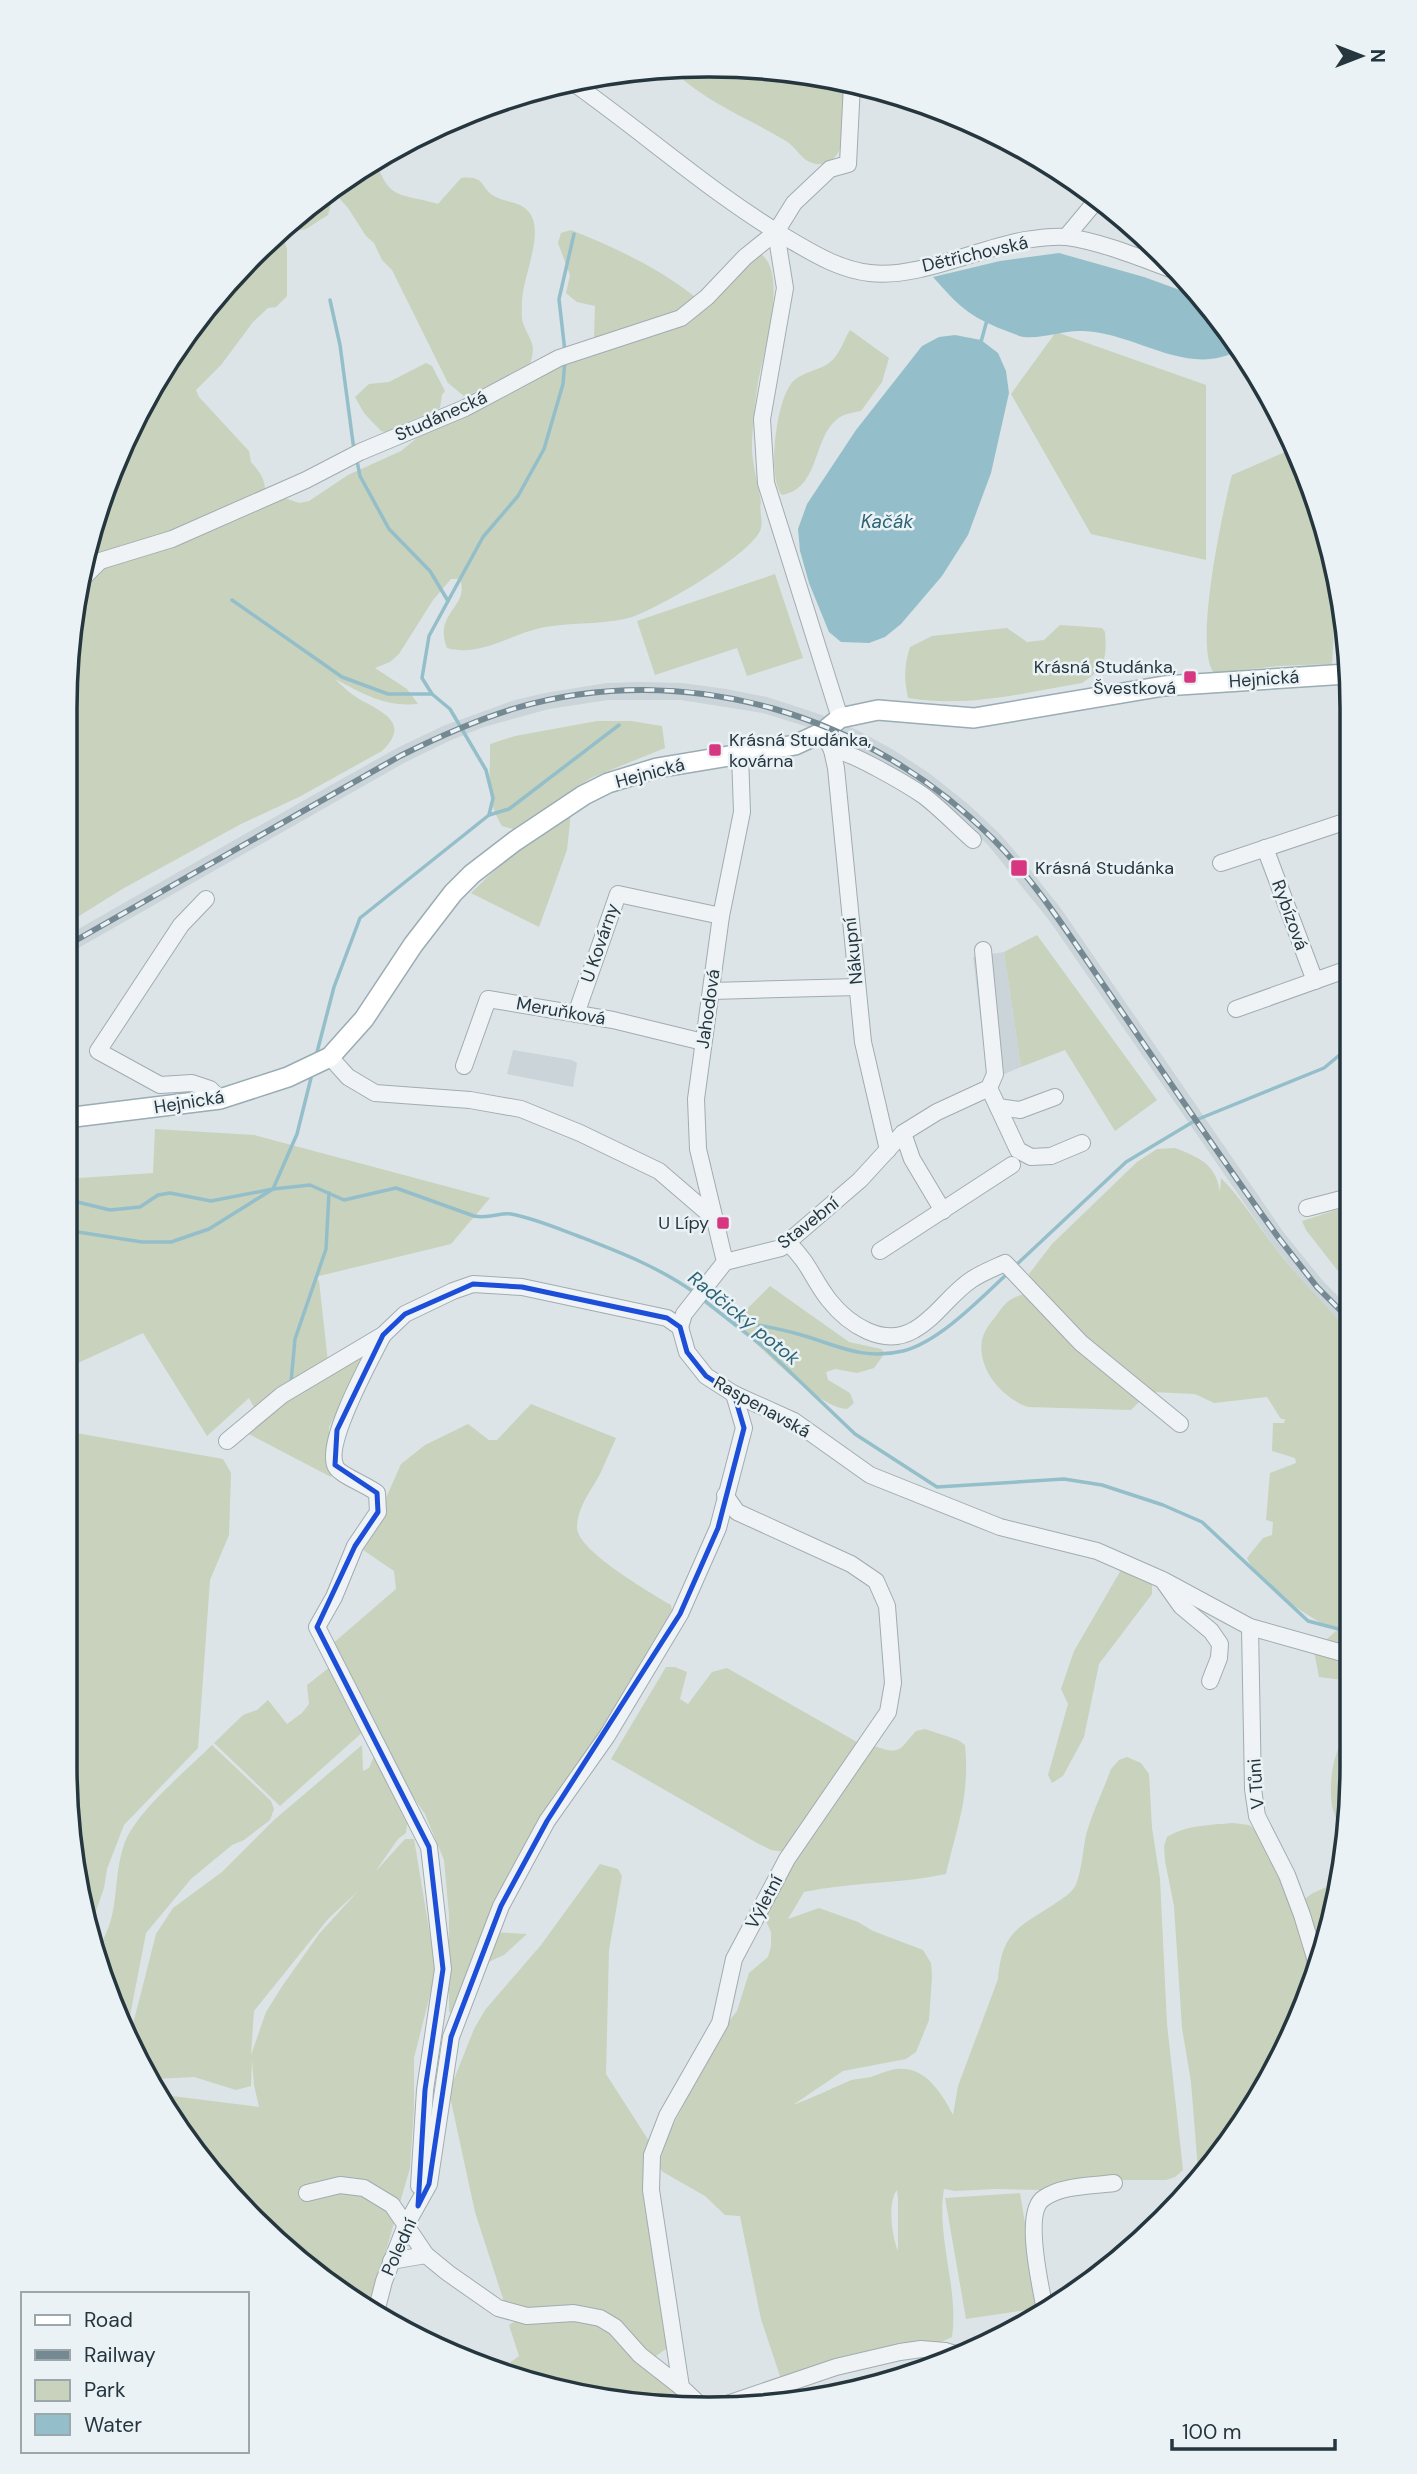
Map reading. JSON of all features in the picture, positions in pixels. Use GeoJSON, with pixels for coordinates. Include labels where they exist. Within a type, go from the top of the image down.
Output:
{"type":"FeatureCollection","features":[{"type":"Feature","properties":{"kind":"main road","name":"Hejnická"},"geometry":{"type":"LineString","coordinates":[[77,1117],[220,1099],[288,1077],[330,1057],[364,1019],[421,934],[453,893],[472,874],[515,841],[608,783],[657,768],[827,741],[840,718],[878,710],[974,718],[1164,686],[1339,675]]}},
{"type":"Feature","properties":{"kind":"street","name":"Dětřichovská"},"geometry":{"type":"LineString","coordinates":[[584,89],[710,188],[830,263],[870,273],[896,272],[1024,240],[1066,237],[1158,265]]}},
{"type":"Feature","properties":{"kind":"street"},"geometry":{"type":"LineString","coordinates":[[840,718],[766,483],[762,419],[785,288],[772,228],[794,202],[830,169],[848,164],[852,94]]}},
{"type":"Feature","properties":{"kind":"street"},"geometry":{"type":"LineString","coordinates":[[1066,237],[1092,206]]}},
{"type":"Feature","properties":{"kind":"street","name":"Studánecká"},"geometry":{"type":"LineString","coordinates":[[93,568],[100,561],[172,539],[306,480],[360,452],[465,408],[559,358],[681,318],[707,297],[772,228]]}},
{"type":"Feature","properties":{"kind":"street"},"geometry":{"type":"LineString","coordinates":[[827,741],[923,796],[973,840]]}},
{"type":"Feature","properties":{"kind":"street","name":"Nákupní"},"geometry":{"type":"LineString","coordinates":[[827,741],[836,768],[863,1042],[888,1150]]}},
{"type":"Feature","properties":{"kind":"street","name":"Jahodová"},"geometry":{"type":"LineString","coordinates":[[726,1262],[698,1149],[696,1099],[721,916],[742,812],[740,754]]}},
{"type":"Feature","properties":{"kind":"street"},"geometry":{"type":"LineString","coordinates":[[1221,863],[1340,824]]}},
{"type":"Feature","properties":{"kind":"street","name":"Rybízová"},"geometry":{"type":"LineString","coordinates":[[1265,848],[1315,981]]}},
{"type":"Feature","properties":{"kind":"street","name":"U Kovárny"},"geometry":{"type":"LineString","coordinates":[[576,1014],[618,894],[721,916]]}},
{"type":"Feature","properties":{"kind":"street"},"geometry":{"type":"LineString","coordinates":[[206,899],[180,925],[98,1051],[160,1085],[192,1083],[209,1088],[220,1099]]}},
{"type":"Feature","properties":{"kind":"street"},"geometry":{"type":"LineString","coordinates":[[983,950],[995,1074],[989,1088],[1018,1150],[1031,1157],[1051,1157],[1082,1143]]}},
{"type":"Feature","properties":{"kind":"street"},"geometry":{"type":"LineString","coordinates":[[1236,1009],[1340,973]]}},
{"type":"Feature","properties":{"kind":"street"},"geometry":{"type":"LineString","coordinates":[[712,991],[857,987]]}},
{"type":"Feature","properties":{"kind":"street","name":"Meruňková"},"geometry":{"type":"LineString","coordinates":[[464,1066],[488,999],[613,1020],[703,1042]]}},
{"type":"Feature","properties":{"kind":"street"},"geometry":{"type":"LineString","coordinates":[[330,1057],[348,1077],[375,1093],[470,1100],[521,1109],[580,1133],[659,1171],[716,1220]]}},
{"type":"Feature","properties":{"kind":"street","name":"Stavební"},"geometry":{"type":"LineString","coordinates":[[726,1262],[781,1248],[860,1180],[903,1133],[937,1112],[989,1088]]}},
{"type":"Feature","properties":{"kind":"street"},"geometry":{"type":"LineString","coordinates":[[998,1107],[1020,1110],[1055,1097]]}},
{"type":"Feature","properties":{"kind":"street"},"geometry":{"type":"LineString","coordinates":[[903,1133],[912,1159],[943,1211]]}},
{"type":"Feature","properties":{"kind":"street"},"geometry":{"type":"LineString","coordinates":[[880,1251],[1012,1165]]}},
{"type":"Feature","properties":{"kind":"street"},"geometry":{"type":"LineString","coordinates":[[1307,1208],[1340,1199]]}},
{"type":"Feature","properties":{"kind":"street"},"geometry":{"type":"LineString","coordinates":[[788,1243],[802,1256],[828,1300],[852,1323],[881,1336],[914,1331],[971,1280],[1005,1263],[1081,1343],[1180,1424]]}},
{"type":"Feature","properties":{"kind":"street"},"geometry":{"type":"LineString","coordinates":[[227,1441],[282,1395],[383,1335],[405,1314],[453,1290],[473,1284],[522,1287],[667,1318],[680,1327],[684,1314],[726,1262]]}},
{"type":"Feature","properties":{"kind":"street","name":"Raspenavská"},"geometry":{"type":"LineString","coordinates":[[680,1327],[687,1352],[706,1376],[734,1394],[794,1421],[870,1475],[1000,1527],[1097,1551],[1163,1580],[1250,1627],[1340,1652]]}},
{"type":"Feature","properties":{"kind":"street"},"geometry":{"type":"LineString","coordinates":[[383,1335],[337,1430],[333,1453],[335,1465],[341,1473],[365,1483],[377,1493],[378,1512],[355,1546],[334,1597],[317,1628],[429,1847],[443,1969],[425,2090],[418,2206]]}},
{"type":"Feature","properties":{"kind":"street","name":"Polední"},"geometry":{"type":"LineString","coordinates":[[379,2303],[391,2261],[406,2225],[429,2185],[451,2037],[501,1906],[547,1821],[607,1736],[680,1614],[718,1528],[744,1428],[734,1394]]}},
{"type":"Feature","properties":{"kind":"street","name":"Výletní"},"geometry":{"type":"LineString","coordinates":[[681,2388],[651,2190],[652,2155],[667,2116],[720,2023],[734,1959],[787,1859],[888,1712],[893,1683],[887,1606],[876,1581],[851,1564],[737,1511],[726,1495]]}},
{"type":"Feature","properties":{"kind":"street"},"geometry":{"type":"LineString","coordinates":[[1163,1580],[1181,1606],[1211,1631],[1220,1644],[1219,1658],[1210,1681]]}},
{"type":"Feature","properties":{"kind":"street","name":"V Tůni"},"geometry":{"type":"LineString","coordinates":[[1250,1627],[1253,1789],[1257,1816],[1287,1875],[1312,1949]]}},
{"type":"Feature","properties":{"kind":"street"},"geometry":{"type":"LineString","coordinates":[[1043,2300],[1034,2242],[1034,2212],[1041,2199],[1060,2190],[1114,2183]]}},
{"type":"Feature","properties":{"kind":"street"},"geometry":{"type":"LineString","coordinates":[[307,2193],[340,2185],[363,2188],[392,2204],[426,2255],[498,2308],[527,2316],[574,2313],[600,2318],[615,2327],[640,2355],[691,2397]]}},
{"type":"Feature","properties":{"kind":"street"},"geometry":{"type":"LineString","coordinates":[[391,2261],[426,2255]]}},
{"type":"Feature","properties":{"kind":"street"},"geometry":{"type":"LineString","coordinates":[[750,2396],[835,2367],[900,2352],[921,2349],[945,2351]]}},
{"type":"Feature","properties":{"kind":"highlighted area"},"geometry":{"type":"Polygon","coordinates":[[[473,1284],[522,1287],[667,1318],[680,1327],[687,1352],[706,1376],[734,1394],[744,1428],[718,1528],[680,1614],[547,1821],[501,1906],[451,2037],[429,2184],[418,2206],[425,2090],[443,1969],[429,1847],[317,1627],[355,1546],[378,1512],[377,1493],[335,1465],[337,1430],[383,1335],[405,1314],[473,1284]]]}},
{"type":"Feature","properties":{"kind":"shaded area"},"geometry":{"type":"Polygon","coordinates":[[[607,683],[682,683],[726,689],[767,697],[819,714],[892,749],[929,773],[968,804],[1000,834],[1062,910],[1284,1233],[1340,1298],[1340,1321],[1311,1292],[1271,1242],[1049,920],[988,845],[958,817],[884,763],[814,729],[763,713],[681,700],[608,700],[549,709],[484,727],[404,763],[77,949],[77,930],[397,748],[443,726],[515,700],[607,683]]]}},
{"type":"Feature","properties":{"kind":"shaded area"},"geometry":{"type":"Polygon","coordinates":[[[1004,952],[1021,1067],[988,1081],[973,957],[1004,952]]]}},
{"type":"Feature","properties":{"kind":"shaded area"},"geometry":{"type":"Polygon","coordinates":[[[513,1050],[577,1063],[573,1087],[507,1074],[513,1050]]]}},
{"type":"Feature","properties":{"kind":"green space"},"geometry":{"type":"Polygon","coordinates":[[[682,78],[750,78],[843,92],[840,149],[828,163],[815,164],[801,156],[786,141],[710,99],[682,78]]]}},
{"type":"Feature","properties":{"kind":"green space"},"geometry":{"type":"Polygon","coordinates":[[[380,170],[392,190],[406,196],[438,204],[461,178],[469,178],[479,181],[496,197],[526,209],[535,228],[522,302],[522,321],[533,347],[530,364],[465,397],[448,383],[392,270],[382,260],[374,243],[366,236],[338,197],[380,170]]]}},
{"type":"Feature","properties":{"kind":"green space"},"geometry":{"type":"Polygon","coordinates":[[[332,202],[328,215],[306,229],[295,231],[332,202]]]}},
{"type":"Feature","properties":{"kind":"green space"},"geometry":{"type":"Polygon","coordinates":[[[571,230],[620,251],[681,286],[695,297],[694,304],[663,320],[594,340],[595,306],[577,302],[566,293],[570,275],[558,243],[561,233],[571,230]]]}},
{"type":"Feature","properties":{"kind":"green space"},"geometry":{"type":"Polygon","coordinates":[[[285,241],[287,296],[253,322],[221,365],[196,390],[199,397],[249,451],[251,462],[263,479],[265,493],[94,566],[125,467],[162,393],[207,324],[262,262],[285,241]]]}},
{"type":"Feature","properties":{"kind":"green space"},"geometry":{"type":"Polygon","coordinates":[[[759,253],[768,262],[773,276],[774,294],[758,382],[752,442],[762,522],[755,539],[701,581],[638,615],[614,621],[540,628],[471,650],[447,648],[445,626],[462,589],[460,579],[451,579],[433,600],[399,654],[390,662],[375,668],[407,689],[418,704],[384,701],[335,679],[354,696],[391,720],[394,733],[382,751],[299,797],[241,824],[124,888],[77,917],[78,667],[91,576],[108,564],[282,497],[299,503],[309,501],[348,475],[401,451],[417,438],[577,356],[665,329],[759,253]]]}},
{"type":"Feature","properties":{"kind":"green space"},"geometry":{"type":"Polygon","coordinates":[[[850,330],[889,358],[882,382],[861,411],[844,415],[834,422],[826,433],[804,482],[795,490],[782,495],[777,486],[774,457],[781,407],[786,393],[799,377],[833,360],[850,330]]]}},
{"type":"Feature","properties":{"kind":"green space"},"geometry":{"type":"Polygon","coordinates":[[[1056,332],[1206,385],[1206,560],[1091,534],[1011,394],[1056,332]]]}},
{"type":"Feature","properties":{"kind":"green space"},"geometry":{"type":"Polygon","coordinates":[[[426,363],[432,366],[445,391],[440,408],[385,432],[381,431],[364,413],[355,397],[369,384],[389,382],[426,363]]]}},
{"type":"Feature","properties":{"kind":"green space"},"geometry":{"type":"Polygon","coordinates":[[[1285,452],[1306,506],[1328,585],[1335,623],[1332,664],[1278,666],[1214,673],[1208,659],[1208,608],[1222,517],[1232,475],[1285,452]]]}},
{"type":"Feature","properties":{"kind":"green space"},"geometry":{"type":"Polygon","coordinates":[[[775,574],[803,658],[747,676],[737,648],[655,675],[637,621],[775,574]]]}},
{"type":"Feature","properties":{"kind":"green space"},"geometry":{"type":"Polygon","coordinates":[[[1060,625],[1102,628],[1105,632],[1103,662],[1096,672],[1082,683],[974,700],[931,701],[908,698],[905,672],[910,647],[932,636],[1007,628],[1027,642],[1044,640],[1060,625]]]}},
{"type":"Feature","properties":{"kind":"green space"},"geometry":{"type":"Polygon","coordinates":[[[597,721],[631,721],[662,726],[665,748],[591,778],[513,829],[502,826],[496,816],[491,796],[490,744],[515,736],[597,721]]]}},
{"type":"Feature","properties":{"kind":"green space"},"geometry":{"type":"Polygon","coordinates":[[[571,813],[567,850],[539,927],[471,893],[519,850],[571,813]]]}},
{"type":"Feature","properties":{"kind":"green space"},"geometry":{"type":"Polygon","coordinates":[[[1037,935],[1157,1100],[1115,1131],[1065,1050],[1021,1067],[1004,952],[1037,935]]]}},
{"type":"Feature","properties":{"kind":"green space"},"geometry":{"type":"Polygon","coordinates":[[[155,1129],[254,1135],[490,1198],[451,1244],[315,1277],[319,1281],[328,1362],[256,1411],[249,1398],[207,1436],[143,1333],[77,1363],[77,1178],[153,1173],[155,1129]]]}},
{"type":"Feature","properties":{"kind":"green space"},"geometry":{"type":"Polygon","coordinates":[[[1175,1148],[1192,1155],[1211,1168],[1220,1192],[1221,1178],[1289,1264],[1340,1321],[1340,1680],[1319,1677],[1314,1651],[1337,1630],[1314,1619],[1286,1600],[1261,1578],[1247,1558],[1263,1538],[1272,1535],[1273,1522],[1266,1520],[1270,1473],[1296,1463],[1295,1458],[1272,1451],[1273,1423],[1284,1423],[1285,1419],[1281,1419],[1267,1397],[1214,1403],[1195,1394],[1153,1392],[1102,1352],[1032,1283],[1029,1274],[1052,1244],[1137,1162],[1157,1149],[1175,1148]]]}},
{"type":"Feature","properties":{"kind":"green space"},"geometry":{"type":"Polygon","coordinates":[[[1340,1209],[1340,1273],[1306,1230],[1302,1221],[1340,1209]]]}},
{"type":"Feature","properties":{"kind":"green space"},"geometry":{"type":"Polygon","coordinates":[[[770,1286],[849,1342],[881,1349],[885,1353],[874,1368],[857,1373],[835,1369],[826,1372],[828,1380],[850,1393],[854,1403],[847,1409],[835,1406],[805,1387],[734,1322],[770,1286]]]}},
{"type":"Feature","properties":{"kind":"green space"},"geometry":{"type":"Polygon","coordinates":[[[1025,1294],[1070,1343],[1141,1400],[1131,1410],[1028,1407],[1009,1397],[993,1381],[981,1351],[984,1333],[1011,1299],[1025,1294]]]}},
{"type":"Feature","properties":{"kind":"green space"},"geometry":{"type":"Polygon","coordinates":[[[365,1352],[339,1416],[333,1419],[329,1427],[331,1477],[243,1431],[288,1395],[365,1352]]]}},
{"type":"Feature","properties":{"kind":"green space"},"geometry":{"type":"Polygon","coordinates":[[[531,1404],[616,1438],[586,1498],[577,1527],[588,1547],[601,1559],[671,1605],[673,1615],[655,1668],[630,1680],[493,1932],[527,1934],[504,1955],[484,1964],[457,2016],[449,2012],[449,1915],[444,1860],[425,1814],[405,1785],[331,1645],[396,1589],[394,1571],[363,1550],[401,1464],[425,1445],[468,1424],[489,1440],[497,1440],[531,1404]]]}},
{"type":"Feature","properties":{"kind":"green space"},"geometry":{"type":"Polygon","coordinates":[[[77,1433],[223,1459],[231,1473],[229,1535],[210,1580],[198,1748],[124,1825],[107,1869],[95,1913],[82,1848],[78,1807],[77,1433]]]}},
{"type":"Feature","properties":{"kind":"green space"},"geometry":{"type":"Polygon","coordinates":[[[1121,1570],[1152,1584],[1152,1594],[1099,1664],[1084,1737],[1063,1776],[1052,1783],[1048,1775],[1068,1704],[1061,1689],[1074,1651],[1121,1570]]]}},
{"type":"Feature","properties":{"kind":"green space"},"geometry":{"type":"Polygon","coordinates":[[[330,1667],[365,1730],[280,1806],[214,1743],[243,1715],[257,1710],[268,1700],[287,1724],[309,1704],[307,1685],[330,1667]]]}},
{"type":"Feature","properties":{"kind":"green space"},"geometry":{"type":"Polygon","coordinates":[[[666,1667],[687,1672],[680,1699],[688,1704],[712,1672],[727,1668],[857,1742],[857,1746],[785,1852],[771,1850],[757,1843],[611,1759],[666,1667]]]}},
{"type":"Feature","properties":{"kind":"green space"},"geometry":{"type":"Polygon","coordinates":[[[925,1729],[965,1745],[964,1796],[946,1874],[804,1892],[788,1919],[819,1908],[923,1950],[931,1963],[929,2020],[916,2052],[906,2059],[843,2071],[793,2105],[852,2080],[907,2069],[932,2083],[953,2115],[958,2086],[998,1979],[1003,1951],[1021,1926],[1074,1888],[1088,1827],[1111,1769],[1119,1760],[1127,1757],[1141,1763],[1149,1774],[1152,1828],[1160,1879],[1167,2024],[1183,2170],[1166,2180],[1110,2180],[1042,2190],[944,2189],[943,2226],[953,2300],[952,2337],[941,2342],[919,2342],[782,2382],[761,2319],[740,2216],[725,2215],[705,2196],[663,2172],[660,2169],[660,2160],[670,2131],[722,2030],[737,2011],[749,1973],[768,1957],[771,1932],[764,1917],[789,1870],[874,1746],[899,1749],[916,1731],[925,1729]],[[897,2190],[891,2211],[892,2229],[898,2251],[897,2190]]]}},
{"type":"Feature","properties":{"kind":"green space"},"geometry":{"type":"Polygon","coordinates":[[[212,1745],[271,1801],[274,1809],[270,1820],[244,1840],[232,1845],[191,1879],[146,1933],[130,2017],[102,1940],[113,1913],[118,1870],[125,1842],[140,1817],[212,1745]]]}},
{"type":"Feature","properties":{"kind":"green space"},"geometry":{"type":"Polygon","coordinates":[[[362,1745],[363,1771],[369,1768],[374,1756],[407,1824],[406,1833],[398,1839],[375,1872],[405,1839],[414,1839],[436,1971],[414,2058],[410,2168],[372,2299],[324,2267],[262,2212],[207,2150],[171,2096],[259,2107],[252,2060],[251,2086],[236,2090],[194,2077],[161,2079],[133,2025],[156,1934],[173,1908],[222,1872],[274,1820],[362,1745]],[[358,1891],[328,1919],[254,2011],[251,2055],[266,2012],[319,1934],[358,1891]]]}},
{"type":"Feature","properties":{"kind":"green space"},"geometry":{"type":"Polygon","coordinates":[[[1340,1746],[1337,1823],[1332,1806],[1331,1781],[1340,1746]]]}},
{"type":"Feature","properties":{"kind":"green space"},"geometry":{"type":"Polygon","coordinates":[[[1233,1823],[1249,1825],[1258,1832],[1292,1901],[1309,1959],[1275,2045],[1234,2116],[1198,2165],[1191,2082],[1182,2028],[1174,1906],[1164,1846],[1167,1837],[1174,1833],[1199,1826],[1233,1823]]]}},
{"type":"Feature","properties":{"kind":"green space"},"geometry":{"type":"Polygon","coordinates":[[[600,1864],[618,1869],[622,1876],[609,1950],[606,2074],[649,2141],[647,2154],[667,2341],[666,2349],[656,2356],[649,2356],[618,2324],[528,2311],[505,2305],[475,2212],[449,2092],[474,2029],[485,2010],[541,1945],[600,1864]]]}},
{"type":"Feature","properties":{"kind":"green space"},"geometry":{"type":"Polygon","coordinates":[[[1328,1886],[1314,1941],[1303,1900],[1328,1886]]]}},
{"type":"Feature","properties":{"kind":"green space"},"geometry":{"type":"Polygon","coordinates":[[[1020,2193],[1038,2303],[1028,2310],[966,2319],[945,2198],[1020,2193]]]}},
{"type":"Feature","properties":{"kind":"green space"},"geometry":{"type":"Polygon","coordinates":[[[563,2320],[599,2324],[642,2366],[679,2396],[585,2385],[508,2364],[519,2356],[509,2325],[514,2322],[563,2320]]]}},
{"type":"Feature","properties":{"kind":"water"},"geometry":{"type":"Polygon","coordinates":[[[1059,253],[1182,291],[1231,353],[1203,359],[1183,357],[1103,333],[1083,331],[1038,337],[1022,336],[972,314],[933,277],[1000,261],[1059,253]]]}},
{"type":"Feature","properties":{"kind":"water","name":"Kačák"},"geometry":{"type":"Polygon","coordinates":[[[955,335],[981,340],[998,353],[1006,371],[1009,393],[991,473],[968,535],[942,576],[901,624],[885,637],[869,643],[841,642],[829,632],[809,583],[800,551],[798,529],[807,504],[856,430],[922,346],[939,337],[955,335]]]}},
{"type":"Feature","properties":{"kind":"waterway"},"geometry":{"type":"LineString","coordinates":[[565,352],[559,299],[574,234]]}},
{"type":"Feature","properties":{"kind":"waterway"},"geometry":{"type":"LineString","coordinates":[[330,300],[340,345],[354,450]]}},
{"type":"Feature","properties":{"kind":"waterway"},"geometry":{"type":"LineString","coordinates":[[981,342],[987,320]]}},
{"type":"Feature","properties":{"kind":"waterway"},"geometry":{"type":"LineString","coordinates":[[448,601],[483,537],[518,496],[544,449],[563,384],[565,360]]}},
{"type":"Feature","properties":{"kind":"waterway"},"geometry":{"type":"LineString","coordinates":[[357,461],[360,476],[389,529],[430,571],[448,601],[429,636],[422,678],[432,694],[450,709],[486,770],[493,798],[489,815]]}},
{"type":"Feature","properties":{"kind":"waterway"},"geometry":{"type":"LineString","coordinates":[[232,600],[342,677],[388,694],[432,694]]}},
{"type":"Feature","properties":{"kind":"waterway"},"geometry":{"type":"LineString","coordinates":[[316,1056],[334,987],[360,918],[489,815],[509,809],[619,725]]}},
{"type":"Feature","properties":{"kind":"waterway"},"geometry":{"type":"LineString","coordinates":[[1015,1266],[1126,1162],[1196,1120],[1324,1068],[1340,1055]]}},
{"type":"Feature","properties":{"kind":"waterway"},"geometry":{"type":"LineString","coordinates":[[77,1232],[142,1242],[171,1242],[209,1229],[273,1189],[297,1134],[312,1074]]}},
{"type":"Feature","properties":{"kind":"waterway","name":"Radčický potok"},"geometry":{"type":"LineString","coordinates":[[77,1202],[110,1210],[140,1207],[158,1195],[170,1193],[211,1201],[310,1185],[344,1200],[396,1188],[474,1216],[511,1214],[528,1218],[638,1261],[695,1293]]}},
{"type":"Feature","properties":{"kind":"waterway"},"geometry":{"type":"LineString","coordinates":[[291,1382],[295,1339],[326,1249],[329,1193]]}},
{"type":"Feature","properties":{"kind":"waterway"},"geometry":{"type":"LineString","coordinates":[[734,1320],[790,1332],[861,1353],[888,1354],[903,1351],[931,1339],[1007,1274]]}},
{"type":"Feature","properties":{"kind":"waterway","name":"Radčický potok"},"geometry":{"type":"LineString","coordinates":[[701,1298],[765,1348],[855,1434],[937,1487],[1064,1479],[1102,1485],[1163,1505],[1202,1522],[1308,1621],[1340,1629]]}},
{"type":"Feature","properties":{"kind":"railway"},"geometry":{"type":"LineString","coordinates":[[77,940],[400,756],[457,729],[501,713],[580,694],[645,690],[709,695],[772,708],[833,730],[890,759],[944,796],[993,839],[1054,913],[1278,1237],[1317,1287],[1340,1310]]}},
{"type":"Feature","properties":{"kind":"place","name":"Krásná Studánka, Švestková"},"geometry":{"type":"Point","coordinates":[1190,677]}},
{"type":"Feature","properties":{"kind":"place","name":"Krásná Studánka, kovárna"},"geometry":{"type":"Point","coordinates":[715,750]}},
{"type":"Feature","properties":{"kind":"place","name":"Krásná Studánka"},"geometry":{"type":"Point","coordinates":[1019,868]}},
{"type":"Feature","properties":{"kind":"place","name":"U Lípy"},"geometry":{"type":"Point","coordinates":[723,1223]}}]}
